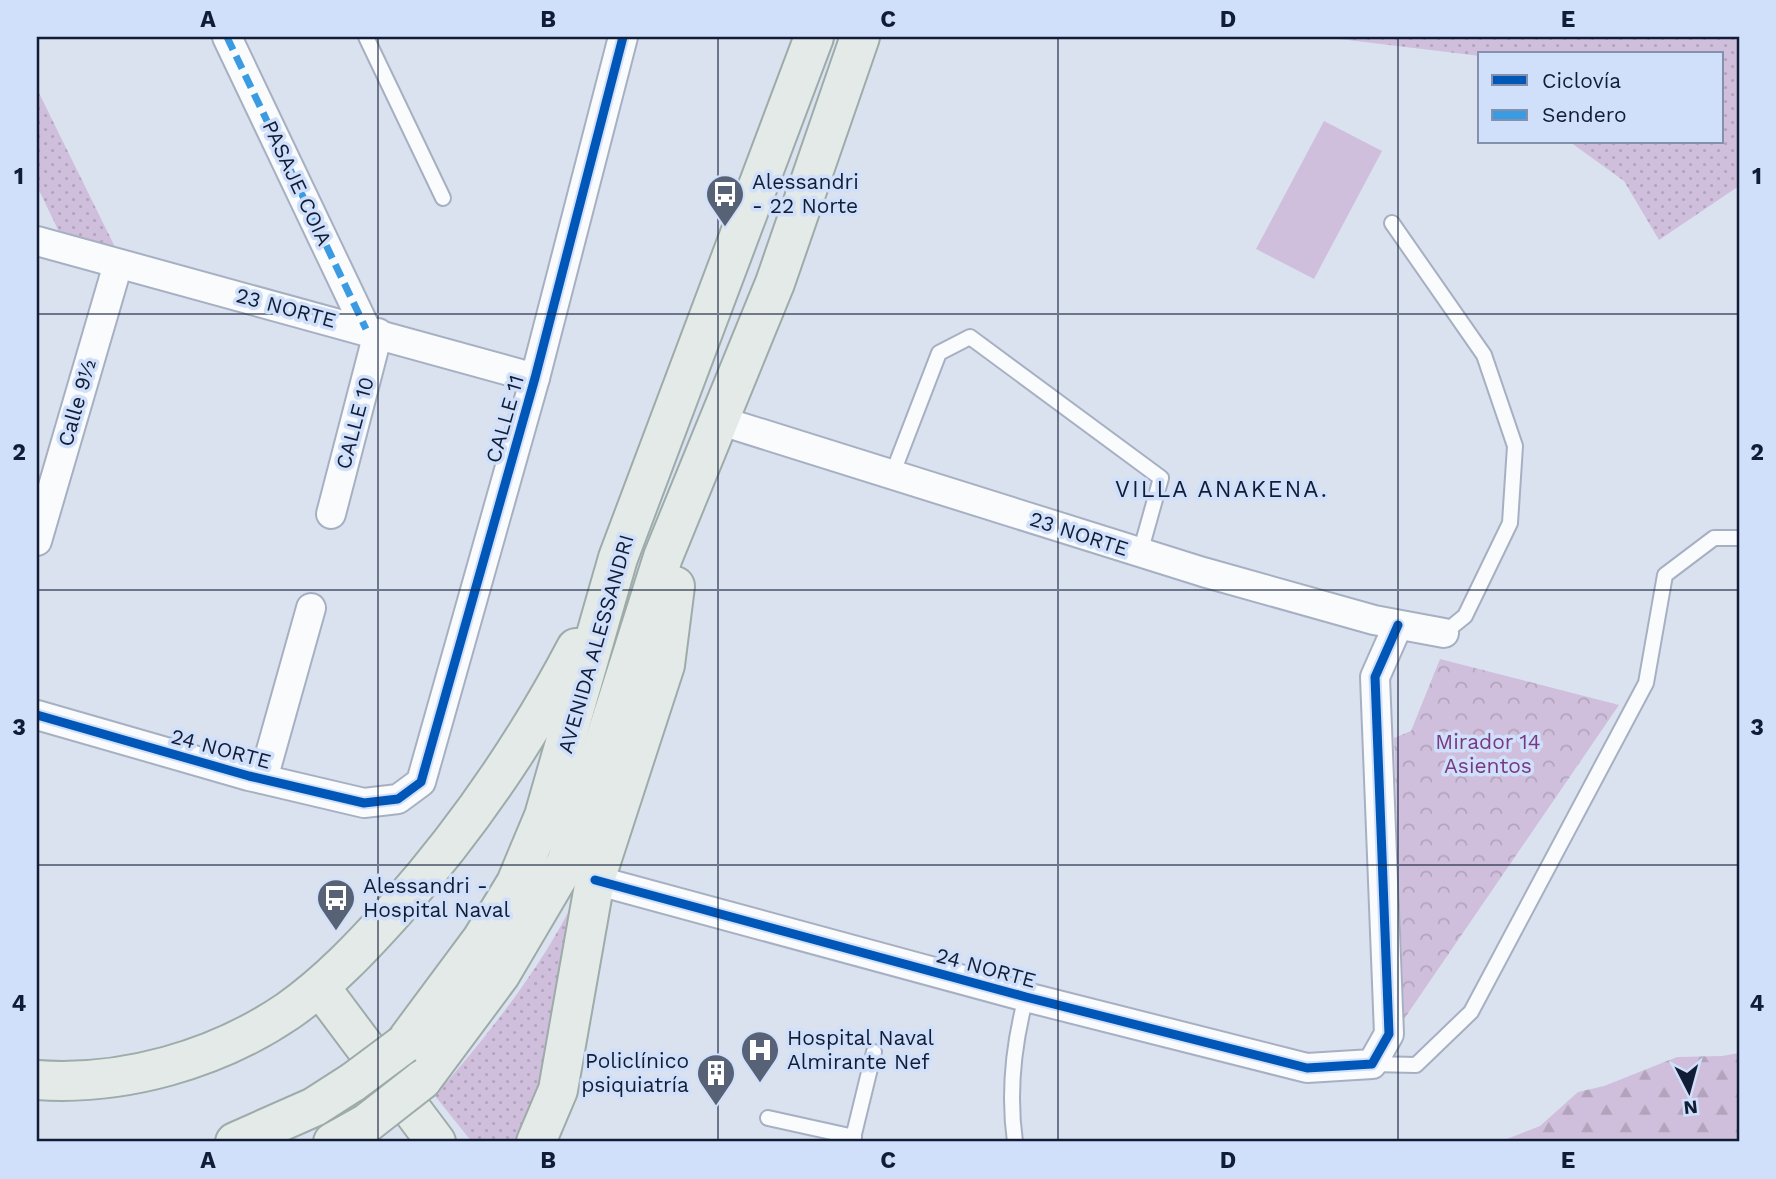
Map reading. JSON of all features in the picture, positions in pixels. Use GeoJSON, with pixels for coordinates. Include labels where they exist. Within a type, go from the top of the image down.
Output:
{"type":"FeatureCollection","features":[{"type":"Feature","properties":{"kind":"main road","name":"AVENIDA ALESSANDRI"},"geometry":{"type":"LineString","coordinates":[[234,1142],[314,1108],[404,1044],[482,939],[516,883],[544,817],[565,752],[618,558],[814,37]]}},
{"type":"Feature","properties":{"kind":"main road","name":"AVENIDA ALESSANDRI"},"geometry":{"type":"LineString","coordinates":[[333,1142],[366,1123],[422,1080],[500,975],[566,863],[663,557],[775,283],[860,37]]}},
{"type":"Feature","properties":{"kind":"main road"},"geometry":{"type":"LineString","coordinates":[[536,1142],[558,1090],[595,880],[665,665],[685,504]]}},
{"type":"Feature","properties":{"kind":"main road"},"geometry":{"type":"LineString","coordinates":[[37,1080],[94,1080],[177,1063],[253,1032],[320,987],[374,934],[425,876],[480,805],[553,691],[618,558]]}},
{"type":"Feature","properties":{"kind":"main road"},"geometry":{"type":"LineString","coordinates":[[320,987],[436,1142]]}},
{"type":"Feature","properties":{"kind":"street","name":"PASAJE COIA"},"geometry":{"type":"LineString","coordinates":[[227,37],[372,331]]}},
{"type":"Feature","properties":{"kind":"street","name":"CALLE 11"},"geometry":{"type":"LineString","coordinates":[[398,799],[421,782],[535,378],[623,37]]}},
{"type":"Feature","properties":{"kind":"street","name":"23 NORTE"},"geometry":{"type":"LineString","coordinates":[[37,241],[535,378]]}},
{"type":"Feature","properties":{"kind":"street","name":"Calle 9½"},"geometry":{"type":"LineString","coordinates":[[37,541],[118,264]]}},
{"type":"Feature","properties":{"kind":"street","name":"CALLE 10"},"geometry":{"type":"LineString","coordinates":[[331,514],[372,331]]}},
{"type":"Feature","properties":{"kind":"street","name":"23 NORTE"},"geometry":{"type":"LineString","coordinates":[[718,420],[1140,553],[1398,625],[1444,633]]}},
{"type":"Feature","properties":{"kind":"street"},"geometry":{"type":"LineString","coordinates":[[263,779],[312,608]]}},
{"type":"Feature","properties":{"kind":"street"},"geometry":{"type":"LineString","coordinates":[[1372,1064],[1389,1034],[1374,677],[1398,625]]}},
{"type":"Feature","properties":{"kind":"street","name":"24 NORTE"},"geometry":{"type":"LineString","coordinates":[[37,715],[263,779],[364,803],[398,799]]}},
{"type":"Feature","properties":{"kind":"street","name":"24 NORTE"},"geometry":{"type":"LineString","coordinates":[[595,880],[1026,997],[1307,1068],[1372,1064]]}},
{"type":"Feature","properties":{"kind":"lane"},"geometry":{"type":"LineString","coordinates":[[366,37],[443,198]]}},
{"type":"Feature","properties":{"kind":"lane"},"geometry":{"type":"LineString","coordinates":[[1392,223],[1484,355],[1515,446],[1510,523],[1465,617],[1444,633]]}},
{"type":"Feature","properties":{"kind":"lane"},"geometry":{"type":"LineString","coordinates":[[892,475],[939,353],[970,337],[1161,478],[1140,553]]}},
{"type":"Feature","properties":{"kind":"lane"},"geometry":{"type":"LineString","coordinates":[[1372,1064],[1416,1065],[1471,1012],[1646,683],[1665,575],[1714,538],[1739,538]]}},
{"type":"Feature","properties":{"kind":"lane"},"geometry":{"type":"LineString","coordinates":[[1016,1142],[1011,1111],[1011,1072],[1016,1034],[1026,997]]}},
{"type":"Feature","properties":{"kind":"lane"},"geometry":{"type":"LineString","coordinates":[[768,1118],[853,1139],[874,1052]]}},
{"type":"Feature","properties":{"kind":"green space"},"geometry":{"type":"Polygon","coordinates":[[[1323,37],[1739,37],[1739,186],[1659,240],[1624,181],[1573,144],[1724,144],[1724,52],[1478,52],[1478,56],[1323,37]]]}},
{"type":"Feature","properties":{"kind":"green space"},"geometry":{"type":"Polygon","coordinates":[[[37,89],[117,251],[60,234],[37,186],[37,89]]]}},
{"type":"Feature","properties":{"kind":"green space"},"geometry":{"type":"Polygon","coordinates":[[[1324,121],[1382,151],[1314,279],[1256,249],[1324,121]]]}},
{"type":"Feature","properties":{"kind":"green space","name":"Mirador 14 Asientos"},"geometry":{"type":"Polygon","coordinates":[[[1440,659],[1619,705],[1404,1019],[1394,738],[1411,731],[1440,659]]]}},
{"type":"Feature","properties":{"kind":"green space"},"geometry":{"type":"Polygon","coordinates":[[[576,897],[560,1029],[519,1142],[472,1142],[435,1096],[512,1001],[546,951],[576,897]]]}},
{"type":"Feature","properties":{"kind":"green space"},"geometry":{"type":"Polygon","coordinates":[[[1739,1053],[1739,1142],[1499,1142],[1540,1126],[1578,1092],[1604,1086],[1677,1057],[1739,1053]]]}},
{"type":"Feature","properties":{"kind":"marked path"},"geometry":{"type":"LineString","coordinates":[[227,37],[366,329]]}},
{"type":"Feature","properties":{"kind":"cycle path"},"geometry":{"type":"LineString","coordinates":[[37,715],[249,776],[364,803],[398,799],[421,782],[535,378],[623,37]]}},
{"type":"Feature","properties":{"kind":"cycle path"},"geometry":{"type":"LineString","coordinates":[[595,880],[1026,997],[1307,1068],[1372,1064],[1389,1034],[1375,677],[1398,625]]}},
{"type":"Feature","properties":{"kind":"place","name":"Alessandri - 22 Norte"},"geometry":{"type":"Point","coordinates":[725,228]}},
{"type":"Feature","properties":{"kind":"place","name":"Alessandri - Hospital Naval"},"geometry":{"type":"Point","coordinates":[336,932]}},
{"type":"Feature","properties":{"kind":"place","name":"Hospital Naval Almirante Nef"},"geometry":{"type":"Point","coordinates":[760,1084]}},
{"type":"Feature","properties":{"kind":"place","name":"Policlínico psiquiatría"},"geometry":{"type":"Point","coordinates":[716,1107]}},
{"type":"Feature","properties":{"kind":"district","name":"VILLA ANAKENA."},"geometry":{"type":"Point","coordinates":[1222,489]}}]}
